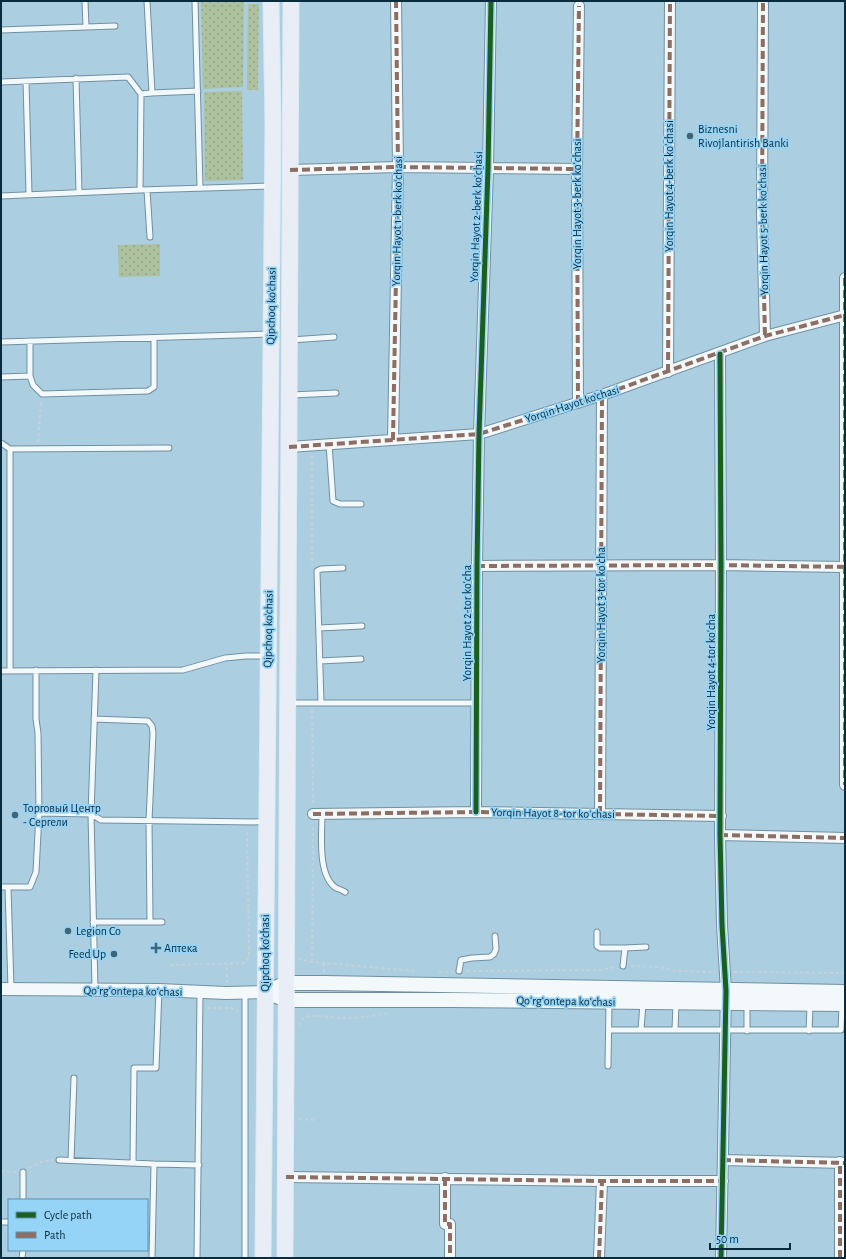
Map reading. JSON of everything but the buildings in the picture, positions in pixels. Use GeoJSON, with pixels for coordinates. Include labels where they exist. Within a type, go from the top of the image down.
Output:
{"type":"FeatureCollection","features":[{"type":"Feature","properties":{"kind":"main road","name":"Qipchoq ko'chasi"},"geometry":{"type":"LineString","coordinates":[[263,1258],[272,186],[271,1]]}},
{"type":"Feature","properties":{"kind":"main road","name":"Qipchoq ko'chasi"},"geometry":{"type":"LineString","coordinates":[[285,1258],[291,1]]}},
{"type":"Feature","properties":{"kind":"main road"},"geometry":{"type":"LineString","coordinates":[[272,123],[277,119],[282,118],[290,124]]}},
{"type":"Feature","properties":{"kind":"main road"},"geometry":{"type":"LineString","coordinates":[[271,298],[276,302],[281,303],[286,302],[290,298]]}},
{"type":"Feature","properties":{"kind":"main road"},"geometry":{"type":"LineString","coordinates":[[265,992],[287,983]]}},
{"type":"Feature","properties":{"kind":"main road","name":"Qoʻrgʻontepa koʻchasi"},"geometry":{"type":"LineString","coordinates":[[287,983],[332,983],[844,1000]]}},
{"type":"Feature","properties":{"kind":"main road","name":"Qoʻrgʻontepa koʻchasi"},"geometry":{"type":"LineString","coordinates":[[265,992],[287,1000],[676,1002],[726,997],[747,1003],[810,1004],[844,1000]]}},
{"type":"Feature","properties":{"kind":"street","name":"Yorqin Hayot 1-berk koʻchasi"},"geometry":{"type":"LineString","coordinates":[[393,440],[398,167],[396,1]]}},
{"type":"Feature","properties":{"kind":"street","name":"Yorqin Hayot 2-berk koʻchasi"},"geometry":{"type":"LineString","coordinates":[[479,434],[488,168],[491,1]]}},
{"type":"Feature","properties":{"kind":"street","name":"Yorqin Hayot 4-berk koʻchasi"},"geometry":{"type":"LineString","coordinates":[[668,372],[670,1]]}},
{"type":"Feature","properties":{"kind":"street","name":"Yorqin Hayot 5-berk koʻchasi"},"geometry":{"type":"LineString","coordinates":[[763,3],[762,212],[765,336]]}},
{"type":"Feature","properties":{"kind":"street","name":"Yorqin Hayot 3-berk koʻchasi"},"geometry":{"type":"LineString","coordinates":[[578,403],[576,170],[579,6]]}},
{"type":"Feature","properties":{"kind":"street"},"geometry":{"type":"LineString","coordinates":[[290,170],[398,167],[576,170]]}},
{"type":"Feature","properties":{"kind":"street"},"geometry":{"type":"LineString","coordinates":[[845,278],[845,785]]}},
{"type":"Feature","properties":{"kind":"street","name":"Yorqin Hayot ko'chasi"},"geometry":{"type":"LineString","coordinates":[[289,447],[479,434],[602,395],[720,354],[765,336],[844,314]]}},
{"type":"Feature","properties":{"kind":"street","name":"Yorqin Hayot 4-tor koʻcha"},"geometry":{"type":"LineString","coordinates":[[720,354],[722,565],[720,835],[722,925],[726,972],[721,1258]]}},
{"type":"Feature","properties":{"kind":"street","name":"Yorqin Hayot 3-tor koʻcha"},"geometry":{"type":"LineString","coordinates":[[600,814],[602,395]]}},
{"type":"Feature","properties":{"kind":"street","name":"Yorqin Hayot 2-tor koʻcha"},"geometry":{"type":"LineString","coordinates":[[476,812],[479,434]]}},
{"type":"Feature","properties":{"kind":"street"},"geometry":{"type":"LineString","coordinates":[[477,566],[722,565],[845,567]]}},
{"type":"Feature","properties":{"kind":"street","name":"Yorqin Hayot 8-tor koʻchasi"},"geometry":{"type":"LineString","coordinates":[[317,814],[476,812],[721,816]]}},
{"type":"Feature","properties":{"kind":"street"},"geometry":{"type":"LineString","coordinates":[[720,835],[845,838]]}},
{"type":"Feature","properties":{"kind":"street","name":"Qoʻrgʻontepa koʻchasi"},"geometry":{"type":"LineString","coordinates":[[6,989],[159,990],[200,993],[265,992]]}},
{"type":"Feature","properties":{"kind":"street"},"geometry":{"type":"LineString","coordinates":[[723,1160],[843,1162],[840,1258]]}},
{"type":"Feature","properties":{"kind":"street"},"geometry":{"type":"LineString","coordinates":[[286,1176],[602,1181],[723,1181]]}},
{"type":"Feature","properties":{"kind":"street"},"geometry":{"type":"LineString","coordinates":[[445,1178],[445,1224],[450,1224],[450,1258]]}},
{"type":"Feature","properties":{"kind":"street"},"geometry":{"type":"LineString","coordinates":[[599,1258],[602,1181]]}},
{"type":"Feature","properties":{"kind":"lane"},"geometry":{"type":"LineString","coordinates":[[85,1],[86,27]]}},
{"type":"Feature","properties":{"kind":"lane"},"geometry":{"type":"LineString","coordinates":[[147,1],[152,93]]}},
{"type":"Feature","properties":{"kind":"lane"},"geometry":{"type":"LineString","coordinates":[[195,1],[200,188]]}},
{"type":"Feature","properties":{"kind":"lane"},"geometry":{"type":"LineString","coordinates":[[1,30],[115,26]]}},
{"type":"Feature","properties":{"kind":"lane"},"geometry":{"type":"LineString","coordinates":[[1,82],[128,77],[141,94],[140,190]]}},
{"type":"Feature","properties":{"kind":"lane"},"geometry":{"type":"LineString","coordinates":[[76,78],[79,192]]}},
{"type":"Feature","properties":{"kind":"lane"},"geometry":{"type":"LineString","coordinates":[[26,81],[29,194]]}},
{"type":"Feature","properties":{"kind":"lane"},"geometry":{"type":"LineString","coordinates":[[141,94],[198,91]]}},
{"type":"Feature","properties":{"kind":"lane"},"geometry":{"type":"LineString","coordinates":[[1,196],[272,186]]}},
{"type":"Feature","properties":{"kind":"lane"},"geometry":{"type":"LineString","coordinates":[[147,190],[150,237]]}},
{"type":"Feature","properties":{"kind":"lane"},"geometry":{"type":"LineString","coordinates":[[1,342],[271,334]]}},
{"type":"Feature","properties":{"kind":"lane"},"geometry":{"type":"LineString","coordinates":[[290,340],[334,337]]}},
{"type":"Feature","properties":{"kind":"lane"},"geometry":{"type":"LineString","coordinates":[[30,341],[30,376],[33,385],[42,394],[148,391],[154,387],[154,338]]}},
{"type":"Feature","properties":{"kind":"lane"},"geometry":{"type":"LineString","coordinates":[[1,377],[30,376]]}},
{"type":"Feature","properties":{"kind":"lane"},"geometry":{"type":"LineString","coordinates":[[290,396],[336,393]]}},
{"type":"Feature","properties":{"kind":"lane"},"geometry":{"type":"LineString","coordinates":[[1,443],[10,449],[169,448]]}},
{"type":"Feature","properties":{"kind":"lane"},"geometry":{"type":"LineString","coordinates":[[329,444],[333,501],[340,504],[361,504]]}},
{"type":"Feature","properties":{"kind":"lane"},"geometry":{"type":"LineString","coordinates":[[10,449],[10,671]]}},
{"type":"Feature","properties":{"kind":"lane"},"geometry":{"type":"LineString","coordinates":[[322,703],[317,571],[321,569],[343,568]]}},
{"type":"Feature","properties":{"kind":"lane"},"geometry":{"type":"LineString","coordinates":[[319,628],[362,626]]}},
{"type":"Feature","properties":{"kind":"lane"},"geometry":{"type":"LineString","coordinates":[[1,671],[183,670],[226,658],[268,656]]}},
{"type":"Feature","properties":{"kind":"lane"},"geometry":{"type":"LineString","coordinates":[[320,661],[361,659]]}},
{"type":"Feature","properties":{"kind":"lane"},"geometry":{"type":"LineString","coordinates":[[1,887],[30,887],[36,872],[39,813],[36,670]]}},
{"type":"Feature","properties":{"kind":"lane"},"geometry":{"type":"LineString","coordinates":[[95,989],[91,814],[96,670]]}},
{"type":"Feature","properties":{"kind":"lane"},"geometry":{"type":"LineString","coordinates":[[288,703],[477,702]]}},
{"type":"Feature","properties":{"kind":"lane"},"geometry":{"type":"LineString","coordinates":[[94,719],[148,721],[152,726],[149,821],[150,922]]}},
{"type":"Feature","properties":{"kind":"lane"},"geometry":{"type":"LineString","coordinates":[[39,813],[91,814],[102,820],[266,822]]}},
{"type":"Feature","properties":{"kind":"lane"},"geometry":{"type":"LineString","coordinates":[[317,814],[323,864],[327,876],[335,887],[345,892]]}},
{"type":"Feature","properties":{"kind":"lane"},"geometry":{"type":"LineString","coordinates":[[6,989],[8,887]]}},
{"type":"Feature","properties":{"kind":"lane"},"geometry":{"type":"LineString","coordinates":[[94,922],[162,922]]}},
{"type":"Feature","properties":{"kind":"lane"},"geometry":{"type":"LineString","coordinates":[[597,932],[597,946],[600,948],[646,947]]}},
{"type":"Feature","properties":{"kind":"lane"},"geometry":{"type":"LineString","coordinates":[[459,971],[461,960],[472,958],[490,958],[496,949],[495,936]]}},
{"type":"Feature","properties":{"kind":"lane"},"geometry":{"type":"LineString","coordinates":[[622,966],[625,948]]}},
{"type":"Feature","properties":{"kind":"lane"},"geometry":{"type":"LineString","coordinates":[[133,1163],[134,1068],[156,1068],[159,990]]}},
{"type":"Feature","properties":{"kind":"lane"},"geometry":{"type":"LineString","coordinates":[[197,1258],[200,993]]}},
{"type":"Feature","properties":{"kind":"lane"},"geometry":{"type":"LineString","coordinates":[[245,993],[245,1258]]}},
{"type":"Feature","properties":{"kind":"lane"},"geometry":{"type":"LineString","coordinates":[[608,1030],[841,1030],[844,1000]]}},
{"type":"Feature","properties":{"kind":"lane"},"geometry":{"type":"LineString","coordinates":[[608,1066],[609,1002]]}},
{"type":"Feature","properties":{"kind":"lane"},"geometry":{"type":"LineString","coordinates":[[641,1030],[643,1002]]}},
{"type":"Feature","properties":{"kind":"lane"},"geometry":{"type":"LineString","coordinates":[[675,1030],[676,1002]]}},
{"type":"Feature","properties":{"kind":"lane"},"geometry":{"type":"LineString","coordinates":[[747,1003],[747,1031]]}},
{"type":"Feature","properties":{"kind":"lane"},"geometry":{"type":"LineString","coordinates":[[809,1030],[810,1004]]}},
{"type":"Feature","properties":{"kind":"lane"},"geometry":{"type":"LineString","coordinates":[[71,1160],[74,1078]]}},
{"type":"Feature","properties":{"kind":"lane"},"geometry":{"type":"LineString","coordinates":[[59,1160],[199,1165]]}},
{"type":"Feature","properties":{"kind":"lane"},"geometry":{"type":"LineString","coordinates":[[152,1258],[154,1164]]}},
{"type":"Feature","properties":{"kind":"lane"},"geometry":{"type":"LineString","coordinates":[[23,1172],[23,1199]]}},
{"type":"Feature","properties":{"kind":"path"},"geometry":{"type":"LineString","coordinates":[[37,449],[42,394]]}},
{"type":"Feature","properties":{"kind":"path"},"geometry":{"type":"LineString","coordinates":[[170,966],[245,963],[248,957],[247,822]]}},
{"type":"Feature","properties":{"kind":"path"},"geometry":{"type":"LineString","coordinates":[[296,959],[324,964],[423,972]]}},
{"type":"Feature","properties":{"kind":"path"},"geometry":{"type":"LineString","coordinates":[[227,964],[227,980]]}},
{"type":"Feature","properties":{"kind":"path"},"geometry":{"type":"LineString","coordinates":[[324,964],[324,974]]}},
{"type":"Feature","properties":{"kind":"path"},"geometry":{"type":"LineString","coordinates":[[437,972],[601,970],[622,966],[659,967],[676,971],[845,973]]}},
{"type":"Feature","properties":{"kind":"path"},"geometry":{"type":"LineString","coordinates":[[200,1008],[232,1008],[239,1012],[245,1019]]}},
{"type":"Feature","properties":{"kind":"path"},"geometry":{"type":"LineString","coordinates":[[298,1030],[301,1020],[305,1017],[324,1016],[345,1018],[391,1013]]}},
{"type":"Feature","properties":{"kind":"path"},"geometry":{"type":"LineString","coordinates":[[297,1119],[316,1120]]}},
{"type":"Feature","properties":{"kind":"path"},"geometry":{"type":"LineString","coordinates":[[1,1171],[23,1172],[32,1165],[41,1162],[48,1160],[59,1160]]}},
{"type":"Feature","properties":{"kind":"green space"},"geometry":{"type":"Polygon","coordinates":[[[201,1],[244,1],[243,87],[203,89],[201,1]]]}},
{"type":"Feature","properties":{"kind":"green space"},"geometry":{"type":"Polygon","coordinates":[[[248,4],[259,4],[258,90],[247,90],[248,4]]]}},
{"type":"Feature","properties":{"kind":"green space"},"geometry":{"type":"Polygon","coordinates":[[[242,91],[243,180],[205,181],[204,92],[242,91]]]}},
{"type":"Feature","properties":{"kind":"green space"},"geometry":{"type":"Polygon","coordinates":[[[160,244],[160,276],[119,277],[118,245],[160,244]]]}},
{"type":"Feature","properties":{"kind":"marked path"},"geometry":{"type":"LineString","coordinates":[[393,440],[398,167],[396,1]]}},
{"type":"Feature","properties":{"kind":"marked path"},"geometry":{"type":"LineString","coordinates":[[668,372],[670,1]]}},
{"type":"Feature","properties":{"kind":"marked path"},"geometry":{"type":"LineString","coordinates":[[763,3],[762,212],[765,336]]}},
{"type":"Feature","properties":{"kind":"marked path"},"geometry":{"type":"LineString","coordinates":[[578,403],[577,169],[579,6]]}},
{"type":"Feature","properties":{"kind":"marked path"},"geometry":{"type":"LineString","coordinates":[[290,170],[398,167],[577,169]]}},
{"type":"Feature","properties":{"kind":"marked path"},"geometry":{"type":"LineString","coordinates":[[845,278],[845,785]]}},
{"type":"Feature","properties":{"kind":"marked path"},"geometry":{"type":"LineString","coordinates":[[289,447],[479,434],[602,395],[765,336],[845,315]]}},
{"type":"Feature","properties":{"kind":"marked path"},"geometry":{"type":"LineString","coordinates":[[600,814],[602,395]]}},
{"type":"Feature","properties":{"kind":"marked path"},"geometry":{"type":"LineString","coordinates":[[477,566],[721,565],[845,567]]}},
{"type":"Feature","properties":{"kind":"marked path"},"geometry":{"type":"LineString","coordinates":[[313,814],[476,812],[721,816]]}},
{"type":"Feature","properties":{"kind":"marked path"},"geometry":{"type":"LineString","coordinates":[[720,835],[845,838]]}},
{"type":"Feature","properties":{"kind":"marked path"},"geometry":{"type":"LineString","coordinates":[[723,1160],[845,1163]]}},
{"type":"Feature","properties":{"kind":"marked path"},"geometry":{"type":"LineString","coordinates":[[840,1162],[840,1258]]}},
{"type":"Feature","properties":{"kind":"marked path"},"geometry":{"type":"LineString","coordinates":[[286,1177],[723,1181]]}},
{"type":"Feature","properties":{"kind":"marked path"},"geometry":{"type":"LineString","coordinates":[[445,1178],[445,1224],[450,1224],[450,1258]]}},
{"type":"Feature","properties":{"kind":"marked path"},"geometry":{"type":"LineString","coordinates":[[599,1258],[602,1181]]}},
{"type":"Feature","properties":{"kind":"cycle path"},"geometry":{"type":"LineString","coordinates":[[476,812],[479,434],[488,168],[491,1]]}},
{"type":"Feature","properties":{"kind":"cycle path"},"geometry":{"type":"LineString","coordinates":[[720,354],[720,835],[722,925],[726,991],[721,1258]]}},
{"type":"Feature","properties":{"kind":"place","name":"Biznesni Rivojlantirish Banki"},"geometry":{"type":"Point","coordinates":[690,136]}},
{"type":"Feature","properties":{"kind":"place","name":"Торговый Центр - Сергели"},"geometry":{"type":"Point","coordinates":[15,815]}},
{"type":"Feature","properties":{"kind":"place","name":"Legion Co"},"geometry":{"type":"Point","coordinates":[68,931]}},
{"type":"Feature","properties":{"kind":"place","name":"Аптека"},"geometry":{"type":"Point","coordinates":[156,948]}},
{"type":"Feature","properties":{"kind":"place","name":"Feed Up"},"geometry":{"type":"Point","coordinates":[114,954]}}]}
